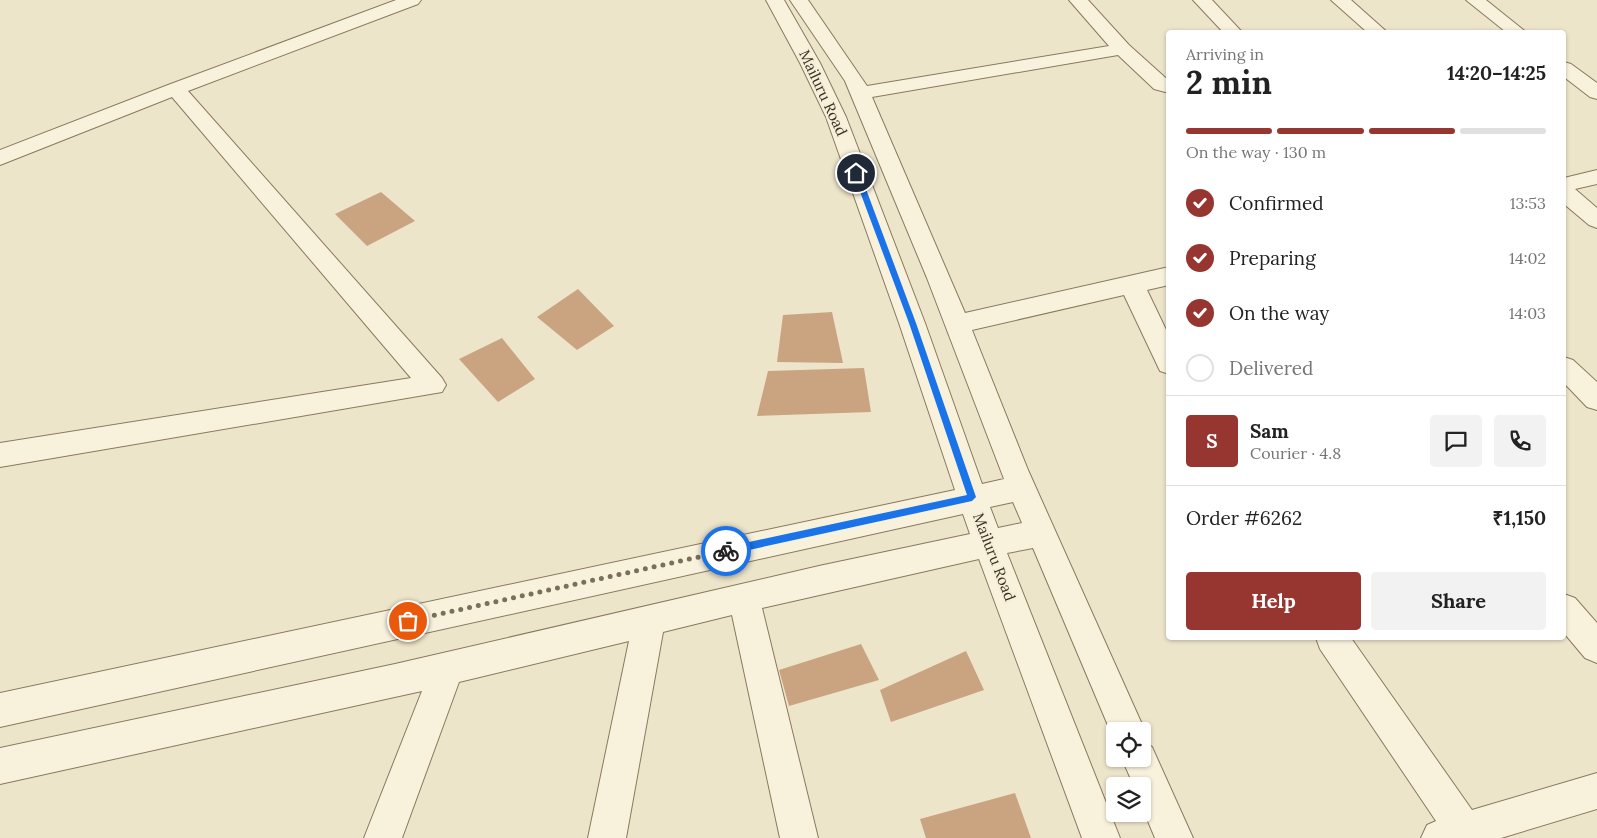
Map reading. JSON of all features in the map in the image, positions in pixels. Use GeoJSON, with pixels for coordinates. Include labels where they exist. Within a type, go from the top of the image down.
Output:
{"type":"FeatureCollection","features":[{"type":"Feature","properties":{"kind":"street"},"geometry":{"type":"LineString","coordinates":[[0,158],[174,89],[412,0]]}},
{"type":"Feature","properties":{"kind":"street","name":"Mailuru Road"},"geometry":{"type":"LineString","coordinates":[[775,0],[810,62],[836,117],[912,323],[988,543],[1101,838]]}},
{"type":"Feature","properties":{"kind":"street"},"geometry":{"type":"LineString","coordinates":[[799,0],[855,81],[957,324],[1022,488],[1124,722]]}},
{"type":"Feature","properties":{"kind":"street"},"geometry":{"type":"LineString","coordinates":[[1078,0],[1122,49],[1161,84],[1166,86]]}},
{"type":"Feature","properties":{"kind":"street"},"geometry":{"type":"LineString","coordinates":[[1202,0],[1231,30]]}},
{"type":"Feature","properties":{"kind":"street"},"geometry":{"type":"LineString","coordinates":[[1340,0],[1376,30]]}},
{"type":"Feature","properties":{"kind":"street"},"geometry":{"type":"LineString","coordinates":[[1474,0],[1514,30]]}},
{"type":"Feature","properties":{"kind":"street"},"geometry":{"type":"LineString","coordinates":[[860,93],[1122,49]]}},
{"type":"Feature","properties":{"kind":"street"},"geometry":{"type":"LineString","coordinates":[[1566,70],[1597,93]]}},
{"type":"Feature","properties":{"kind":"street"},"geometry":{"type":"LineString","coordinates":[[0,455],[433,385],[174,89]]}},
{"type":"Feature","properties":{"kind":"street"},"geometry":{"type":"LineString","coordinates":[[1566,185],[1597,177]]}},
{"type":"Feature","properties":{"kind":"street"},"geometry":{"type":"LineString","coordinates":[[1566,194],[1597,220]]}},
{"type":"Feature","properties":{"kind":"street"},"geometry":{"type":"LineString","coordinates":[[957,324],[1166,277]]}},
{"type":"Feature","properties":{"kind":"street"},"geometry":{"type":"LineString","coordinates":[[1132,285],[1166,358]]}},
{"type":"Feature","properties":{"kind":"street"},"geometry":{"type":"LineString","coordinates":[[1566,369],[1597,399]]}},
{"type":"Feature","properties":{"kind":"street"},"geometry":{"type":"LineString","coordinates":[[0,710],[972,497],[1022,488]]}},
{"type":"Feature","properties":{"kind":"street"},"geometry":{"type":"LineString","coordinates":[[0,766],[447,669],[744,598],[988,543],[1041,533]]}},
{"type":"Feature","properties":{"kind":"street"},"geometry":{"type":"LineString","coordinates":[[744,598],[799,838]]}},
{"type":"Feature","properties":{"kind":"street"},"geometry":{"type":"LineString","coordinates":[[1566,611],[1597,647]]}},
{"type":"Feature","properties":{"kind":"street"},"geometry":{"type":"LineString","coordinates":[[607,838],[649,621]]}},
{"type":"Feature","properties":{"kind":"street"},"geometry":{"type":"LineString","coordinates":[[1333,640],[1458,836],[1597,791]]}},
{"type":"Feature","properties":{"kind":"street"},"geometry":{"type":"LineString","coordinates":[[383,838],[447,669]]}},
{"type":"Feature","properties":{"kind":"street"},"geometry":{"type":"LineString","coordinates":[[1143,767],[1174,838]]}},
{"type":"Feature","properties":{"kind":"building"},"geometry":{"type":"Polygon","coordinates":[[[381,192],[415,221],[367,246],[335,214],[381,192]]]}},
{"type":"Feature","properties":{"kind":"building"},"geometry":{"type":"Polygon","coordinates":[[[578,289],[614,326],[577,350],[537,317],[578,289]]]}},
{"type":"Feature","properties":{"kind":"building"},"geometry":{"type":"Polygon","coordinates":[[[832,312],[843,363],[777,362],[783,315],[832,312]]]}},
{"type":"Feature","properties":{"kind":"building"},"geometry":{"type":"Polygon","coordinates":[[[502,338],[535,379],[498,402],[459,359],[502,338]]]}},
{"type":"Feature","properties":{"kind":"building"},"geometry":{"type":"Polygon","coordinates":[[[864,368],[871,412],[757,416],[768,371],[864,368]]]}},
{"type":"Feature","properties":{"kind":"building"},"geometry":{"type":"Polygon","coordinates":[[[861,644],[879,680],[789,706],[779,670],[861,644]]]}},
{"type":"Feature","properties":{"kind":"building"},"geometry":{"type":"Polygon","coordinates":[[[966,651],[984,690],[891,722],[880,690],[966,651]]]}},
{"type":"Feature","properties":{"kind":"building"},"geometry":{"type":"Polygon","coordinates":[[[1015,793],[1031,838],[926,838],[920,819],[1015,793]]]}},
{"type":"Feature","properties":{"kind":"way so far"},"geometry":{"type":"LineString","coordinates":[[408,621],[726,551]]}},
{"type":"Feature","properties":{"kind":"route"},"geometry":{"type":"LineString","coordinates":[[726,551],[972,497],[912,323],[856,173]]}}]}
